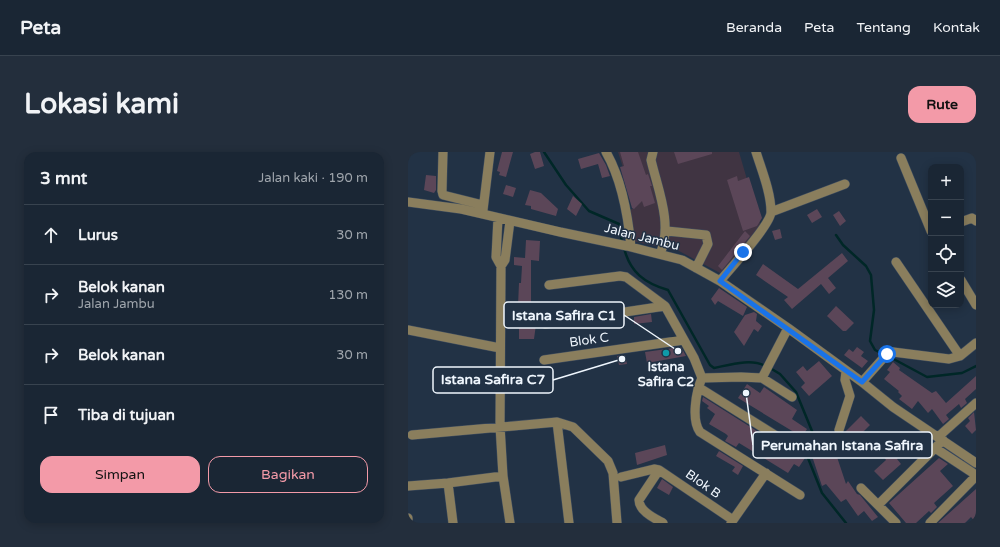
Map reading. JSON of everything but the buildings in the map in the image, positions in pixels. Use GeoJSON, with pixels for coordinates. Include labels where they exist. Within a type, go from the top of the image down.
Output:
{"type":"FeatureCollection","features":[{"type":"Feature","properties":{"kind":"street"},"geometry":{"type":"LineString","coordinates":[[443,152],[443,195],[483,210],[490,152]]}},
{"type":"Feature","properties":{"kind":"street"},"geometry":{"type":"LineString","coordinates":[[606,152],[612,162],[628,216],[626,245]]}},
{"type":"Feature","properties":{"kind":"street"},"geometry":{"type":"LineString","coordinates":[[653,152],[651,160],[667,231],[660,254]]}},
{"type":"Feature","properties":{"kind":"street"},"geometry":{"type":"LineString","coordinates":[[720,281],[763,230],[770,218],[771,212],[756,152]]}},
{"type":"Feature","properties":{"kind":"street"},"geometry":{"type":"LineString","coordinates":[[901,158],[928,224]]}},
{"type":"Feature","properties":{"kind":"street"},"geometry":{"type":"LineString","coordinates":[[771,212],[845,184]]}},
{"type":"Feature","properties":{"kind":"street","name":"Jalan Jambu"},"geometry":{"type":"LineString","coordinates":[[408,202],[462,209],[483,210],[498,218],[626,245],[682,260],[720,281],[788,328],[862,382],[893,407],[976,463]]}},
{"type":"Feature","properties":{"kind":"street"},"geometry":{"type":"LineString","coordinates":[[498,218],[496,257],[501,266],[500,426],[503,476],[510,523]]}},
{"type":"Feature","properties":{"kind":"street"},"geometry":{"type":"LineString","coordinates":[[964,221],[972,218],[976,221]]}},
{"type":"Feature","properties":{"kind":"street"},"geometry":{"type":"LineString","coordinates":[[501,266],[505,260],[510,221]]}},
{"type":"Feature","properties":{"kind":"street"},"geometry":{"type":"LineString","coordinates":[[667,231],[706,235],[708,244],[696,268]]}},
{"type":"Feature","properties":{"kind":"street"},"geometry":{"type":"LineString","coordinates":[[896,262],[960,356]]}},
{"type":"Feature","properties":{"kind":"street"},"geometry":{"type":"LineString","coordinates":[[549,285],[620,276],[626,277],[665,306],[684,340],[702,378],[696,397],[696,422],[700,432],[800,494]]}},
{"type":"Feature","properties":{"kind":"street"},"geometry":{"type":"LineString","coordinates":[[964,285],[976,305]]}},
{"type":"Feature","properties":{"kind":"street","name":"Blok C"},"geometry":{"type":"LineString","coordinates":[[545,324],[665,306]]}},
{"type":"Feature","properties":{"kind":"street"},"geometry":{"type":"LineString","coordinates":[[763,375],[788,328]]}},
{"type":"Feature","properties":{"kind":"street"},"geometry":{"type":"LineString","coordinates":[[408,330],[500,348]]}},
{"type":"Feature","properties":{"kind":"street","name":"Blok C"},"geometry":{"type":"LineString","coordinates":[[544,360],[684,340]]}},
{"type":"Feature","properties":{"kind":"street"},"geometry":{"type":"LineString","coordinates":[[862,382],[887,354],[897,352],[939,359],[960,356],[976,343]]}},
{"type":"Feature","properties":{"kind":"street"},"geometry":{"type":"LineString","coordinates":[[839,430],[850,396],[845,380],[846,371]]}},
{"type":"Feature","properties":{"kind":"street"},"geometry":{"type":"LineString","coordinates":[[702,378],[763,375],[792,397]]}},
{"type":"Feature","properties":{"kind":"street"},"geometry":{"type":"LineString","coordinates":[[698,387],[802,452]]}},
{"type":"Feature","properties":{"kind":"street"},"geometry":{"type":"LineString","coordinates":[[878,505],[935,448],[940,438],[976,403]]}},
{"type":"Feature","properties":{"kind":"street"},"geometry":{"type":"LineString","coordinates":[[557,422],[569,523]]}},
{"type":"Feature","properties":{"kind":"street"},"geometry":{"type":"LineString","coordinates":[[412,435],[500,426],[557,422],[568,424],[580,432],[608,461],[613,473],[617,523]]}},
{"type":"Feature","properties":{"kind":"street"},"geometry":{"type":"LineString","coordinates":[[930,523],[975,477],[973,473],[935,448]]}},
{"type":"Feature","properties":{"kind":"street"},"geometry":{"type":"LineString","coordinates":[[621,477],[654,469],[659,470],[639,500],[639,503],[646,512],[663,523]]}},
{"type":"Feature","properties":{"kind":"street","name":"Blok B"},"geometry":{"type":"LineString","coordinates":[[659,470],[732,522],[766,473]]}},
{"type":"Feature","properties":{"kind":"street"},"geometry":{"type":"LineString","coordinates":[[408,486],[448,483],[503,476]]}},
{"type":"Feature","properties":{"kind":"street"},"geometry":{"type":"LineString","coordinates":[[448,483],[452,523]]}},
{"type":"Feature","properties":{"kind":"street"},"geometry":{"type":"LineString","coordinates":[[861,488],[896,523]]}},
{"type":"Feature","properties":{"kind":"street"},"geometry":{"type":"LineString","coordinates":[[408,518],[408,523]]}},
{"type":"Feature","properties":{"kind":"shaded area"},"geometry":{"type":"Polygon","coordinates":[[[618,152],[739,152],[761,227],[722,274],[679,251],[632,241],[628,211],[636,207],[618,152]]]}},
{"type":"Feature","properties":{"kind":"waterway"},"geometry":{"type":"LineString","coordinates":[[544,152],[566,185],[589,211],[619,224],[622,243]]}},
{"type":"Feature","properties":{"kind":"waterway"},"geometry":{"type":"LineString","coordinates":[[836,235],[843,245],[866,266],[871,275],[874,310],[870,341],[875,350],[883,354]]}},
{"type":"Feature","properties":{"kind":"waterway"},"geometry":{"type":"LineString","coordinates":[[624,248],[630,264],[639,275],[652,284],[668,290],[710,365],[714,368],[747,362],[765,366]]}},
{"type":"Feature","properties":{"kind":"waterway"},"geometry":{"type":"LineString","coordinates":[[888,356],[927,377],[962,373],[976,366]]}},
{"type":"Feature","properties":{"kind":"waterway"},"geometry":{"type":"LineString","coordinates":[[770,368],[780,374],[796,392],[812,431],[808,458],[822,493],[846,523]]}},
{"type":"Feature","properties":{"kind":"place","name":"Istana Safira C1"},"geometry":{"type":"Point","coordinates":[678,351]}},
{"type":"Feature","properties":{"kind":"place","name":"Istana Safira C2"},"geometry":{"type":"Point","coordinates":[666,353]}},
{"type":"Feature","properties":{"kind":"place","name":"Istana Safira C7"},"geometry":{"type":"Point","coordinates":[622,359]}},
{"type":"Feature","properties":{"kind":"place","name":"Perumahan Istana Safira"},"geometry":{"type":"Point","coordinates":[746,393]}},
{"type":"Feature","properties":{"kind":"route"},"geometry":{"type":"LineString","coordinates":[[743,252],[720,281],[862,382],[887,354]]}}]}
